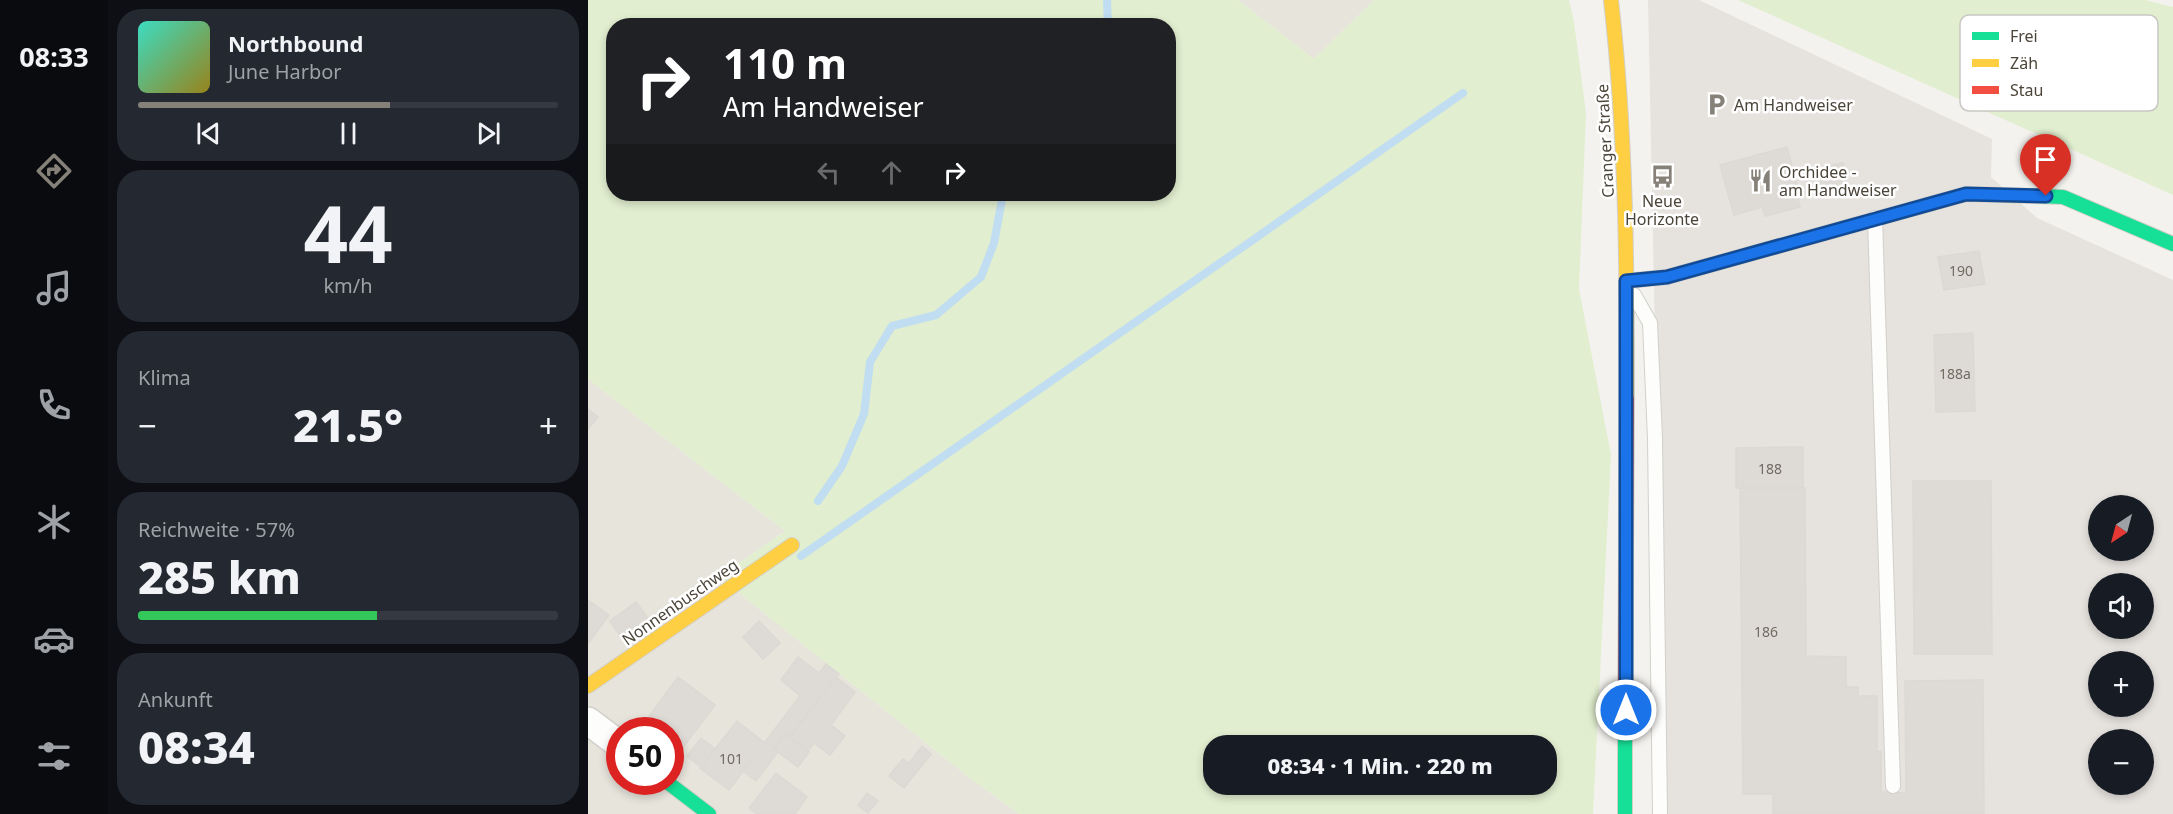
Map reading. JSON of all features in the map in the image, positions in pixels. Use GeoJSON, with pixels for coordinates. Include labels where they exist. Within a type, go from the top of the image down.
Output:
{"type":"FeatureCollection","features":[{"type":"Feature","properties":{"kind":"street","name":"Cranger Straße"},"geometry":{"type":"LineString","coordinates":[[1611,0],[1618,60],[1626,281],[1625,814]]}},
{"type":"Feature","properties":{"kind":"street"},"geometry":{"type":"LineString","coordinates":[[1626,281],[1667,277],[1966,194],[2063,197],[2173,244]]}},
{"type":"Feature","properties":{"kind":"street","name":"Nonnenbuschweg"},"geometry":{"type":"LineString","coordinates":[[588,686],[792,545]]}},
{"type":"Feature","properties":{"kind":"street"},"geometry":{"type":"LineString","coordinates":[[588,721],[606,734]]}},
{"type":"Feature","properties":{"kind":"street"},"geometry":{"type":"LineString","coordinates":[[684,795],[709,814]]}},
{"type":"Feature","properties":{"kind":"lane"},"geometry":{"type":"LineString","coordinates":[[1875,218],[1893,786]]}},
{"type":"Feature","properties":{"kind":"lane"},"geometry":{"type":"LineString","coordinates":[[1626,281],[1650,323],[1655,439],[1660,814]]}},
{"type":"Feature","properties":{"kind":"shaded area"},"geometry":{"type":"Polygon","coordinates":[[[1238,0],[1374,0],[1314,59],[1238,0]]]}},
{"type":"Feature","properties":{"kind":"shaded area"},"geometry":{"type":"Polygon","coordinates":[[[1648,0],[1699,0],[1992,139],[1991,177],[2037,218],[2173,280],[2173,814],[1665,814],[1648,0]]]}},
{"type":"Feature","properties":{"kind":"shaded area","name":"Am Handweiser"},"geometry":{"type":"Polygon","coordinates":[[[1747,26],[1813,55],[1816,78],[1767,90],[1783,148],[1673,177],[1661,136],[1657,55],[1747,26]]]}},
{"type":"Feature","properties":{"kind":"shaded area"},"geometry":{"type":"Polygon","coordinates":[[[588,379],[785,531],[719,577],[966,775],[1019,814],[588,814],[588,379]]]}},
{"type":"Feature","properties":{"kind":"green space"},"geometry":{"type":"Polygon","coordinates":[[[588,0],[1238,0],[1314,59],[1374,0],[1569,0],[1586,113],[1579,289],[1611,455],[1593,814],[1019,814],[966,775],[719,577],[785,531],[588,379],[588,0]]]}},
{"type":"Feature","properties":{"kind":"green space"},"geometry":{"type":"Polygon","coordinates":[[[1738,0],[2145,0],[2173,7],[2173,195],[1986,111],[2158,111],[2158,15],[1960,15],[1960,100],[1738,0]]]}},
{"type":"Feature","properties":{"kind":"building","name":"Orchidee - am Handweiser"},"geometry":{"type":"Polygon","coordinates":[[[1787,147],[1801,198],[1798,199],[1800,207],[1765,216],[1762,207],[1734,215],[1720,165],[1787,147]]]}},
{"type":"Feature","properties":{"kind":"building"},"geometry":{"type":"Polygon","coordinates":[[[1843,163],[1848,187],[1810,195],[1804,171],[1843,163]]]}},
{"type":"Feature","properties":{"kind":"building"},"geometry":{"type":"Polygon","coordinates":[[[1979,251],[1985,284],[1944,290],[1938,257],[1979,251]]]}},
{"type":"Feature","properties":{"kind":"building"},"geometry":{"type":"Polygon","coordinates":[[[1973,333],[1975,411],[1936,412],[1934,335],[1973,333]]]}},
{"type":"Feature","properties":{"kind":"building"},"geometry":{"type":"Polygon","coordinates":[[[588,409],[598,417],[588,429],[588,409]]]}},
{"type":"Feature","properties":{"kind":"building"},"geometry":{"type":"Polygon","coordinates":[[[1803,447],[1803,488],[1736,488],[1736,448],[1803,447]]]}},
{"type":"Feature","properties":{"kind":"building"},"geometry":{"type":"Polygon","coordinates":[[[1913,481],[1991,481],[1992,654],[1914,654],[1913,481]]]}},
{"type":"Feature","properties":{"kind":"building"},"geometry":{"type":"Polygon","coordinates":[[[1740,488],[1805,488],[1806,656],[1846,657],[1846,687],[1858,687],[1858,696],[1877,696],[1877,752],[1881,751],[1881,792],[1906,793],[1905,681],[1983,680],[1984,814],[1773,814],[1773,794],[1743,794],[1740,488]]]}},
{"type":"Feature","properties":{"kind":"building"},"geometry":{"type":"Polygon","coordinates":[[[588,600],[609,615],[588,644],[588,600]]]}},
{"type":"Feature","properties":{"kind":"building"},"geometry":{"type":"Polygon","coordinates":[[[636,602],[650,621],[623,640],[610,621],[636,602]]]}},
{"type":"Feature","properties":{"kind":"building"},"geometry":{"type":"Polygon","coordinates":[[[759,621],[780,643],[763,659],[743,637],[759,621]]]}},
{"type":"Feature","properties":{"kind":"building"},"geometry":{"type":"Polygon","coordinates":[[[798,657],[819,673],[826,664],[839,674],[790,737],[785,734],[774,749],[765,742],[800,696],[781,680],[798,657]]]}},
{"type":"Feature","properties":{"kind":"building"},"geometry":{"type":"Polygon","coordinates":[[[678,677],[715,705],[684,746],[684,717],[648,717],[678,677]]]}},
{"type":"Feature","properties":{"kind":"building"},"geometry":{"type":"Polygon","coordinates":[[[836,677],[855,692],[831,725],[845,736],[830,755],[814,743],[808,751],[790,737],[836,677]]]}},
{"type":"Feature","properties":{"kind":"building"},"geometry":{"type":"Polygon","coordinates":[[[737,721],[765,743],[729,790],[700,768],[737,721]]]}},
{"type":"Feature","properties":{"kind":"building"},"geometry":{"type":"Polygon","coordinates":[[[785,734],[809,752],[798,767],[774,749],[785,734]]]}},
{"type":"Feature","properties":{"kind":"building"},"geometry":{"type":"Polygon","coordinates":[[[701,738],[715,749],[701,767],[687,756],[701,738]]]}},
{"type":"Feature","properties":{"kind":"building"},"geometry":{"type":"Polygon","coordinates":[[[765,742],[778,752],[756,781],[743,771],[765,742]]]}},
{"type":"Feature","properties":{"kind":"building"},"geometry":{"type":"Polygon","coordinates":[[[922,746],[931,754],[904,788],[889,776],[903,759],[909,763],[922,746]]]}},
{"type":"Feature","properties":{"kind":"building"},"geometry":{"type":"Polygon","coordinates":[[[776,773],[807,797],[795,814],[757,814],[749,808],[776,773]]]}},
{"type":"Feature","properties":{"kind":"building"},"geometry":{"type":"Polygon","coordinates":[[[867,793],[878,801],[868,813],[858,805],[867,793]]]}},
{"type":"Feature","properties":{"kind":"waterway"},"geometry":{"type":"LineString","coordinates":[[1107,0],[1108,18]]}},
{"type":"Feature","properties":{"kind":"waterway"},"geometry":{"type":"LineString","coordinates":[[801,556],[1463,93]]}},
{"type":"Feature","properties":{"kind":"waterway"},"geometry":{"type":"LineString","coordinates":[[818,501],[842,466],[864,414],[870,362],[892,326],[936,315],[981,277],[994,243],[1002,201]]}},
{"type":"Feature","properties":{"kind":"traffic: fast"},"geometry":{"type":"LineString","coordinates":[[2036,196],[2063,197],[2173,244]]}},
{"type":"Feature","properties":{"kind":"traffic: fast"},"geometry":{"type":"LineString","coordinates":[[1625,709],[1625,814]]}},
{"type":"Feature","properties":{"kind":"traffic: fast"},"geometry":{"type":"LineString","coordinates":[[684,795],[709,814]]}},
{"type":"Feature","properties":{"kind":"traffic: slow"},"geometry":{"type":"LineString","coordinates":[[1611,0],[1623,149],[1627,399]]}},
{"type":"Feature","properties":{"kind":"traffic: slow"},"geometry":{"type":"LineString","coordinates":[[1626,281],[1667,277],[1966,194],[2036,196]]}},
{"type":"Feature","properties":{"kind":"traffic: slow"},"geometry":{"type":"LineString","coordinates":[[588,686],[792,545]]}},
{"type":"Feature","properties":{"kind":"traffic: jam"},"geometry":{"type":"LineString","coordinates":[[1625,709],[1627,399]]}},
{"type":"Feature","properties":{"kind":"place","name":"Am Handweiser"},"geometry":{"type":"Point","coordinates":[1716,105]}},
{"type":"Feature","properties":{"kind":"place","name":"Neue Horizonte"},"geometry":{"type":"Point","coordinates":[1662,176]}},
{"type":"Feature","properties":{"kind":"place","name":"Orchidee - am Handweiser"},"geometry":{"type":"Point","coordinates":[1761,181]}},
{"type":"Feature","properties":{"kind":"route"},"geometry":{"type":"LineString","coordinates":[[1626,710],[1626,281],[1667,277],[1966,194],[2046,196]]}}]}
